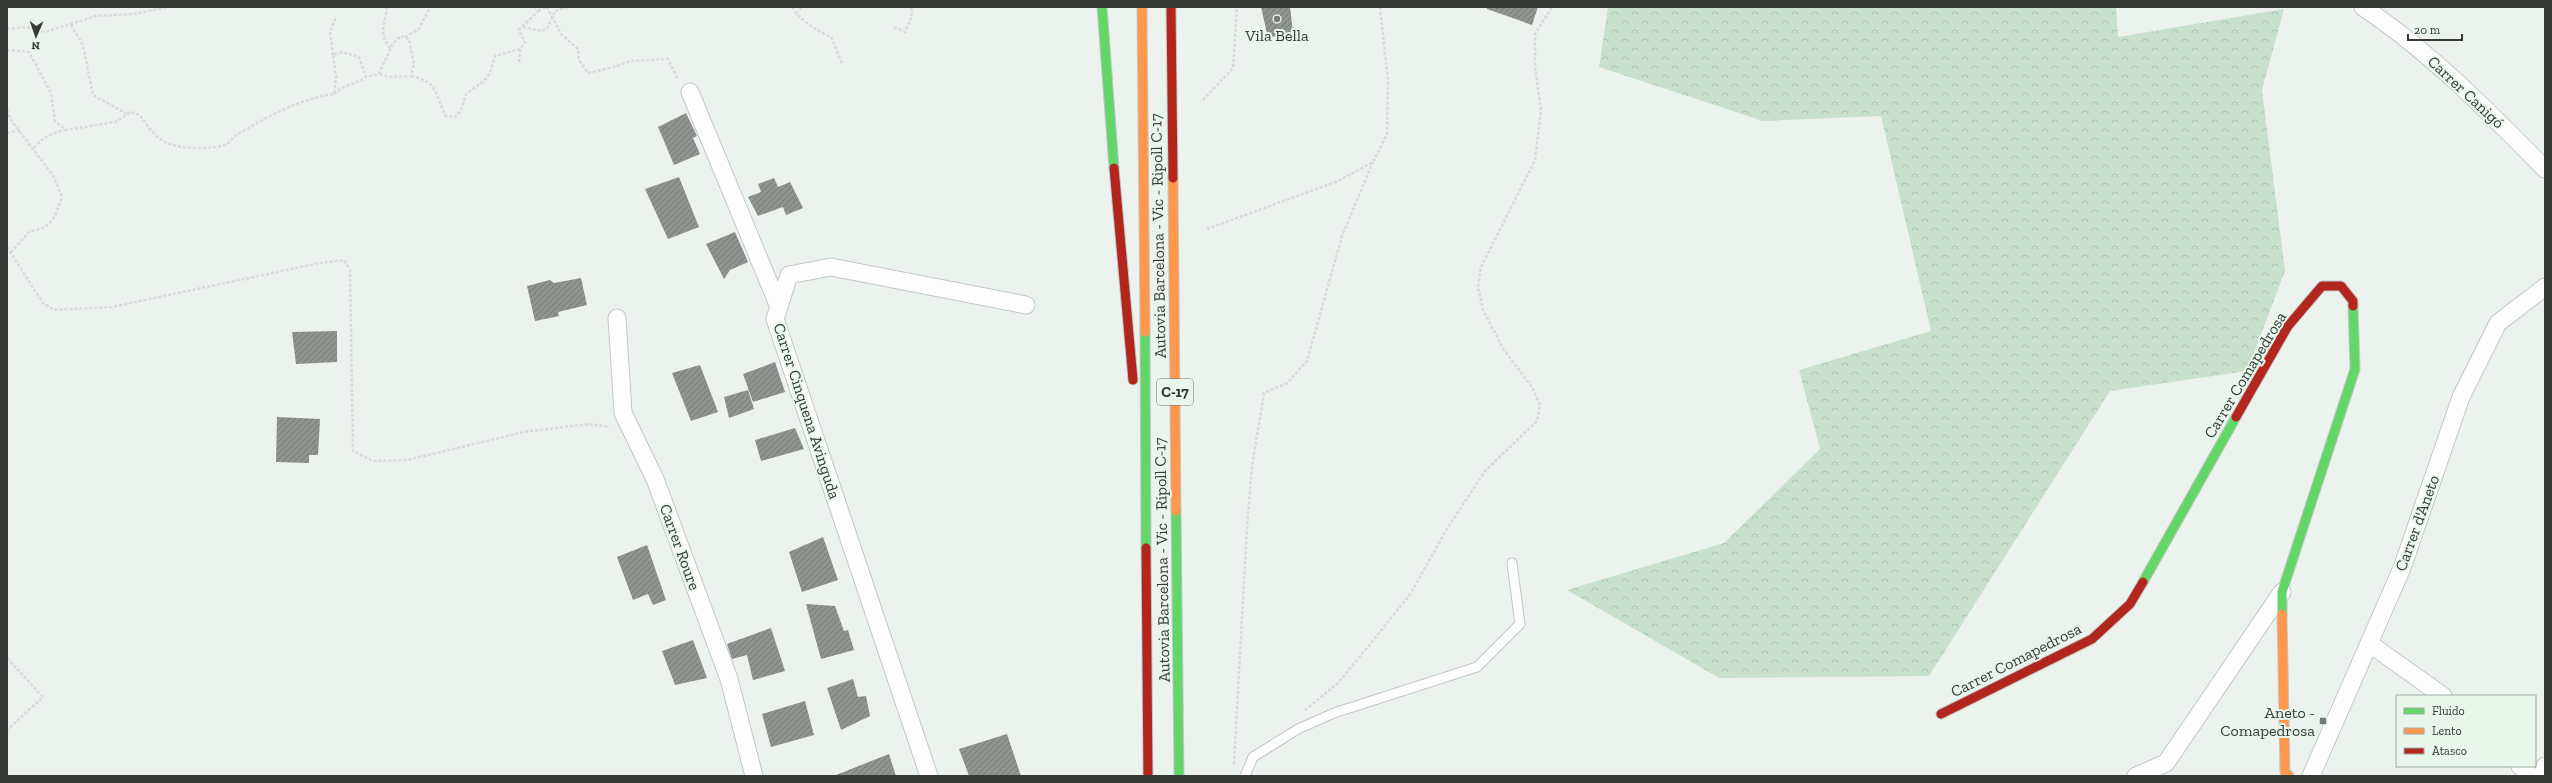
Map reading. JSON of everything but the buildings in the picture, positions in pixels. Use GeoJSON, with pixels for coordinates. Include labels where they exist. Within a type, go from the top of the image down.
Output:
{"type":"FeatureCollection","features":[{"type":"Feature","properties":{"kind":"main road"},"geometry":{"type":"LineString","coordinates":[[1102,7],[1121,264],[1134,389]]}},
{"type":"Feature","properties":{"kind":"main road","name":"Autovia Barcelona - Vic - Ripoll C-17"},"geometry":{"type":"LineString","coordinates":[[1142,7],[1148,776]]}},
{"type":"Feature","properties":{"kind":"main road","name":"Autovia Barcelona - Vic - Ripoll C-17"},"geometry":{"type":"LineString","coordinates":[[1171,7],[1179,776]]}},
{"type":"Feature","properties":{"kind":"main road","name":"Carrer Comapedrosa"},"geometry":{"type":"LineString","coordinates":[[1941,714],[2092,639],[2130,604],[2288,326],[2322,286],[2341,286],[2353,301],[2356,338],[2355,369],[2282,592],[2285,772],[2289,776]]}},
{"type":"Feature","properties":{"kind":"main road"},"geometry":{"type":"LineString","coordinates":[[1136,405],[1147,523]]}},
{"type":"Feature","properties":{"kind":"street","name":"Carrer Canigó"},"geometry":{"type":"LineString","coordinates":[[2363,7],[2399,31],[2491,114],[2545,168]]}},
{"type":"Feature","properties":{"kind":"street"},"geometry":{"type":"LineString","coordinates":[[690,92],[779,307]]}},
{"type":"Feature","properties":{"kind":"street","name":"Carrer Cinquena Avinguda"},"geometry":{"type":"LineString","coordinates":[[929,776],[775,319],[789,275],[831,267],[1026,305]]}},
{"type":"Feature","properties":{"kind":"street","name":"Carrer d'Aneto"},"geometry":{"type":"LineString","coordinates":[[2311,776],[2402,568],[2461,397],[2498,323],[2545,288]]}},
{"type":"Feature","properties":{"kind":"street","name":"Carrer Roure"},"geometry":{"type":"LineString","coordinates":[[617,318],[623,413],[655,479],[729,679],[754,776]]}},
{"type":"Feature","properties":{"kind":"street"},"geometry":{"type":"LineString","coordinates":[[2136,776],[2166,763],[2282,592]]}},
{"type":"Feature","properties":{"kind":"street"},"geometry":{"type":"LineString","coordinates":[[2370,644],[2442,695]]}},
{"type":"Feature","properties":{"kind":"street"},"geometry":{"type":"LineString","coordinates":[[2543,776],[2545,766]]}},
{"type":"Feature","properties":{"kind":"street"},"geometry":{"type":"LineString","coordinates":[[2521,767],[2532,776]]}},
{"type":"Feature","properties":{"kind":"lane"},"geometry":{"type":"LineString","coordinates":[[1245,776],[1253,757],[1298,729],[1334,713],[1477,667],[1520,624],[1512,563]]}},
{"type":"Feature","properties":{"kind":"path"},"geometry":{"type":"LineString","coordinates":[[7,29],[26,27],[45,32],[96,16],[134,14],[168,7]]}},
{"type":"Feature","properties":{"kind":"path"},"geometry":{"type":"LineString","coordinates":[[386,7],[382,30],[384,41],[391,49]]}},
{"type":"Feature","properties":{"kind":"path"},"geometry":{"type":"LineString","coordinates":[[379,74],[393,43],[401,36],[405,37],[419,29],[430,7]]}},
{"type":"Feature","properties":{"kind":"path"},"geometry":{"type":"LineString","coordinates":[[534,7],[539,10]]}},
{"type":"Feature","properties":{"kind":"path"},"geometry":{"type":"LineString","coordinates":[[34,148],[42,138],[52,133],[115,122],[131,112],[140,115],[150,130],[168,144],[203,149],[227,144],[236,135],[283,111],[321,96],[334,94],[340,88],[354,85],[366,77],[379,74],[389,77],[411,76],[423,79],[432,84],[446,116],[455,117],[461,110],[466,94],[484,81],[490,73],[495,56],[520,49],[525,43],[519,30],[539,10],[547,7],[561,34],[578,49],[579,60],[588,73],[614,67],[630,61],[668,59],[678,80],[690,92]]}},
{"type":"Feature","properties":{"kind":"path"},"geometry":{"type":"LineString","coordinates":[[522,27],[541,31],[547,29],[551,17],[555,11],[568,7]]}},
{"type":"Feature","properties":{"kind":"path"},"geometry":{"type":"LineString","coordinates":[[792,7],[796,14],[810,22],[814,30],[831,37],[842,63]]}},
{"type":"Feature","properties":{"kind":"path"},"geometry":{"type":"LineString","coordinates":[[796,14],[802,7]]}},
{"type":"Feature","properties":{"kind":"path"},"geometry":{"type":"LineString","coordinates":[[894,27],[905,32],[912,16],[911,7]]}},
{"type":"Feature","properties":{"kind":"path"},"geometry":{"type":"LineString","coordinates":[[1203,100],[1234,68],[1237,7]]}},
{"type":"Feature","properties":{"kind":"path"},"geometry":{"type":"LineString","coordinates":[[1234,768],[1246,527],[1252,466],[1264,392],[1286,383],[1307,361],[1342,236],[1373,162],[1387,134],[1388,81],[1380,7]]}},
{"type":"Feature","properties":{"kind":"path"},"geometry":{"type":"LineString","coordinates":[[1300,714],[1337,684],[1368,648],[1411,593],[1445,532],[1485,471],[1537,421],[1540,405],[1532,387],[1504,350],[1483,310],[1478,287],[1480,267],[1535,160],[1541,110],[1534,67],[1535,34],[1552,7]]}},
{"type":"Feature","properties":{"kind":"path"},"geometry":{"type":"LineString","coordinates":[[334,94],[336,76],[330,32],[336,18]]}},
{"type":"Feature","properties":{"kind":"path"},"geometry":{"type":"LineString","coordinates":[[71,25],[83,45],[93,95],[127,114]]}},
{"type":"Feature","properties":{"kind":"path"},"geometry":{"type":"LineString","coordinates":[[405,37],[409,39],[414,64],[411,76]]}},
{"type":"Feature","properties":{"kind":"path"},"geometry":{"type":"LineString","coordinates":[[520,49],[520,62]]}},
{"type":"Feature","properties":{"kind":"path"},"geometry":{"type":"LineString","coordinates":[[7,50],[29,52],[51,94],[55,121],[66,130]]}},
{"type":"Feature","properties":{"kind":"path"},"geometry":{"type":"LineString","coordinates":[[333,55],[342,52],[359,57],[366,77]]}},
{"type":"Feature","properties":{"kind":"path"},"geometry":{"type":"LineString","coordinates":[[7,110],[54,177],[62,197],[54,219],[43,230],[30,231],[10,252]]}},
{"type":"Feature","properties":{"kind":"path"},"geometry":{"type":"LineString","coordinates":[[7,133],[20,130]]}},
{"type":"Feature","properties":{"kind":"path"},"geometry":{"type":"LineString","coordinates":[[1207,229],[1338,181],[1373,162]]}},
{"type":"Feature","properties":{"kind":"path"},"geometry":{"type":"LineString","coordinates":[[7,247],[43,303],[54,310],[112,307],[320,263],[344,260],[350,270],[353,451],[373,461],[407,460],[524,432],[589,424],[612,428],[636,439]]}},
{"type":"Feature","properties":{"kind":"path"},"geometry":{"type":"LineString","coordinates":[[7,658],[43,697],[7,730]]}},
{"type":"Feature","properties":{"kind":"green space"},"geometry":{"type":"Polygon","coordinates":[[[1608,7],[2116,7],[2118,37],[2284,9],[2262,90],[2285,271],[2247,371],[2110,391],[1929,676],[1719,678],[1567,590],[1724,543],[1820,449],[1799,370],[1931,331],[1881,116],[1763,121],[1599,67],[1608,7]]]}},
{"type":"Feature","properties":{"kind":"traffic: fast"},"geometry":{"type":"LineString","coordinates":[[1102,7],[1114,168]]}},
{"type":"Feature","properties":{"kind":"traffic: fast"},"geometry":{"type":"LineString","coordinates":[[2282,614],[2282,592],[2355,369],[2353,306]]}},
{"type":"Feature","properties":{"kind":"traffic: fast"},"geometry":{"type":"LineString","coordinates":[[1145,332],[1146,548]]}},
{"type":"Feature","properties":{"kind":"traffic: fast"},"geometry":{"type":"LineString","coordinates":[[2143,582],[2236,417]]}},
{"type":"Feature","properties":{"kind":"traffic: fast"},"geometry":{"type":"LineString","coordinates":[[1176,511],[1179,776]]}},
{"type":"Feature","properties":{"kind":"traffic: slow"},"geometry":{"type":"LineString","coordinates":[[1142,7],[1145,332]]}},
{"type":"Feature","properties":{"kind":"traffic: slow"},"geometry":{"type":"LineString","coordinates":[[1173,178],[1176,511]]}},
{"type":"Feature","properties":{"kind":"traffic: slow"},"geometry":{"type":"LineString","coordinates":[[2282,614],[2285,772],[2289,776]]}},
{"type":"Feature","properties":{"kind":"traffic: jam"},"geometry":{"type":"LineString","coordinates":[[1171,7],[1173,178]]}},
{"type":"Feature","properties":{"kind":"traffic: jam"},"geometry":{"type":"LineString","coordinates":[[1114,168],[1133,380]]}},
{"type":"Feature","properties":{"kind":"traffic: jam"},"geometry":{"type":"LineString","coordinates":[[2236,417],[2288,326],[2322,286],[2341,286],[2353,301],[2353,306]]}},
{"type":"Feature","properties":{"kind":"traffic: jam"},"geometry":{"type":"LineString","coordinates":[[1146,548],[1148,776]]}},
{"type":"Feature","properties":{"kind":"traffic: jam"},"geometry":{"type":"LineString","coordinates":[[1941,714],[2092,639],[2130,604],[2143,582]]}},
{"type":"Feature","properties":{"kind":"place","name":"Vila Bella"},"geometry":{"type":"Point","coordinates":[1277,19]}},
{"type":"Feature","properties":{"kind":"place","name":"Aneto - Comapedrosa"},"geometry":{"type":"Point","coordinates":[2323,721]}}]}
